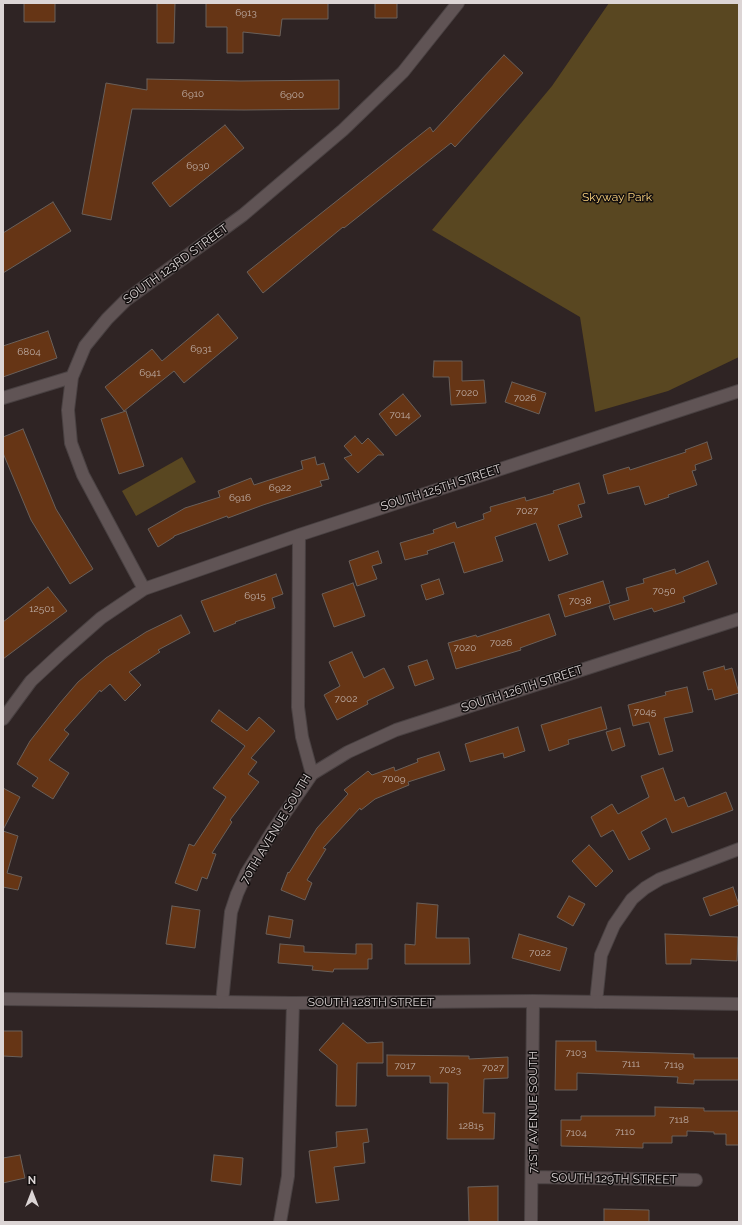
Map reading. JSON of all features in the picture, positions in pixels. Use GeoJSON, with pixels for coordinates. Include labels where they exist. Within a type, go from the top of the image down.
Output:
{"type":"FeatureCollection","features":[{"type":"Feature","properties":{"kind":"street","name":"SOUTH 123RD STREET"},"geometry":{"type":"LineString","coordinates":[[144,589],[83,475],[71,443],[68,410],[72,377],[85,346],[107,319],[126,300],[243,215],[343,130],[404,72],[458,3]]}},
{"type":"Feature","properties":{"kind":"street"},"geometry":{"type":"LineString","coordinates":[[3,398],[72,377]]}},
{"type":"Feature","properties":{"kind":"street","name":"SOUTH 125TH STREET"},"geometry":{"type":"LineString","coordinates":[[3,720],[31,681],[60,654],[101,618],[144,589],[299,535],[739,391]]}},
{"type":"Feature","properties":{"kind":"street","name":"70TH AVENUE SOUTH"},"geometry":{"type":"LineString","coordinates":[[222,1002],[231,912],[237,894],[246,874],[272,832],[312,774],[302,737],[298,707],[299,535]]}},
{"type":"Feature","properties":{"kind":"street","name":"SOUTH 126TH STREET"},"geometry":{"type":"LineString","coordinates":[[312,774],[348,752],[396,730],[739,619]]}},
{"type":"Feature","properties":{"kind":"street"},"geometry":{"type":"LineString","coordinates":[[596,1002],[601,955],[614,925],[632,899],[645,888],[660,879],[739,849]]}},
{"type":"Feature","properties":{"kind":"street","name":"SOUTH 128TH STREET"},"geometry":{"type":"LineString","coordinates":[[3,999],[293,1003],[534,1001],[739,1004]]}},
{"type":"Feature","properties":{"kind":"street","name":"71ST AVENUE SOUTH"},"geometry":{"type":"LineString","coordinates":[[531,1222],[534,1001]]}},
{"type":"Feature","properties":{"kind":"street"},"geometry":{"type":"LineString","coordinates":[[280,1222],[288,1176],[293,1003]]}},
{"type":"Feature","properties":{"kind":"street","name":"SOUTH 129TH STREET"},"geometry":{"type":"LineString","coordinates":[[532,1177],[696,1180]]}},
{"type":"Feature","properties":{"kind":"green space","name":"Skyway Park"},"geometry":{"type":"Polygon","coordinates":[[[609,3],[739,3],[739,357],[668,391],[595,412],[580,317],[432,230],[552,86],[609,3]]]}},
{"type":"Feature","properties":{"kind":"green space"},"geometry":{"type":"Polygon","coordinates":[[[182,457],[196,482],[136,516],[122,491],[182,457]]]}},
{"type":"Feature","properties":{"kind":"building"},"geometry":{"type":"Polygon","coordinates":[[[24,3],[55,3],[55,22],[24,22],[24,3]]]}},
{"type":"Feature","properties":{"kind":"building"},"geometry":{"type":"Polygon","coordinates":[[[157,3],[175,3],[174,43],[157,43],[157,3]]]}},
{"type":"Feature","properties":{"kind":"building"},"geometry":{"type":"Polygon","coordinates":[[[206,3],[328,3],[328,19],[282,19],[280,36],[243,32],[243,53],[227,53],[227,27],[206,27],[206,3]]]}},
{"type":"Feature","properties":{"kind":"building"},"geometry":{"type":"Polygon","coordinates":[[[375,3],[397,3],[397,18],[375,18],[375,3]]]}},
{"type":"Feature","properties":{"kind":"building"},"geometry":{"type":"Polygon","coordinates":[[[504,55],[523,73],[455,147],[451,143],[344,228],[343,227],[263,293],[247,272],[430,127],[433,132],[504,55]]]}},
{"type":"Feature","properties":{"kind":"building"},"geometry":{"type":"Polygon","coordinates":[[[147,79],[240,81],[339,80],[339,109],[132,109],[111,220],[82,214],[106,83],[147,90],[147,79]]]}},
{"type":"Feature","properties":{"kind":"building"},"geometry":{"type":"Polygon","coordinates":[[[225,125],[244,148],[170,207],[152,183],[225,125]]]}},
{"type":"Feature","properties":{"kind":"building"},"geometry":{"type":"Polygon","coordinates":[[[53,202],[71,231],[3,273],[3,233],[53,202]]]}},
{"type":"Feature","properties":{"kind":"building"},"geometry":{"type":"Polygon","coordinates":[[[218,314],[238,338],[184,383],[174,371],[124,411],[105,387],[152,349],[162,361],[218,314]]]}},
{"type":"Feature","properties":{"kind":"building"},"geometry":{"type":"Polygon","coordinates":[[[48,331],[57,358],[3,377],[3,346],[48,331]]]}},
{"type":"Feature","properties":{"kind":"building"},"geometry":{"type":"Polygon","coordinates":[[[434,361],[462,361],[462,381],[484,380],[486,403],[451,405],[449,377],[433,377],[434,361]]]}},
{"type":"Feature","properties":{"kind":"building"},"geometry":{"type":"Polygon","coordinates":[[[512,382],[546,393],[539,414],[505,402],[512,382]]]}},
{"type":"Feature","properties":{"kind":"building"},"geometry":{"type":"Polygon","coordinates":[[[403,394],[421,416],[396,436],[379,414],[403,394]]]}},
{"type":"Feature","properties":{"kind":"building"},"geometry":{"type":"Polygon","coordinates":[[[126,411],[144,466],[119,474],[101,419],[126,411]]]}},
{"type":"Feature","properties":{"kind":"building"},"geometry":{"type":"Polygon","coordinates":[[[23,429],[56,509],[93,569],[70,584],[31,520],[3,453],[3,437],[23,429]]]}},
{"type":"Feature","properties":{"kind":"building"},"geometry":{"type":"Polygon","coordinates":[[[355,436],[362,444],[368,438],[384,455],[378,455],[358,473],[344,458],[352,455],[344,446],[355,436]]]}},
{"type":"Feature","properties":{"kind":"building"},"geometry":{"type":"Polygon","coordinates":[[[707,442],[712,459],[695,465],[696,470],[692,471],[697,485],[645,505],[639,486],[608,494],[603,475],[629,467],[630,470],[686,452],[685,450],[707,442]]]}},
{"type":"Feature","properties":{"kind":"building"},"geometry":{"type":"Polygon","coordinates":[[[315,457],[317,465],[324,463],[329,479],[320,481],[322,486],[228,518],[227,516],[174,536],[158,547],[148,529],[185,508],[220,497],[218,491],[251,478],[254,485],[303,469],[301,461],[315,457]]]}},
{"type":"Feature","properties":{"kind":"building"},"geometry":{"type":"Polygon","coordinates":[[[579,483],[585,503],[578,505],[582,517],[558,525],[568,554],[549,561],[536,523],[495,537],[503,561],[464,573],[454,542],[427,551],[428,554],[405,560],[400,543],[434,533],[433,530],[455,522],[457,528],[484,519],[483,514],[491,511],[490,507],[525,497],[526,501],[554,493],[553,491],[579,483]]]}},
{"type":"Feature","properties":{"kind":"building"},"geometry":{"type":"Polygon","coordinates":[[[378,551],[382,563],[372,566],[377,579],[357,586],[349,561],[378,551]]]}},
{"type":"Feature","properties":{"kind":"building"},"geometry":{"type":"Polygon","coordinates":[[[708,561],[717,584],[683,597],[685,602],[654,612],[652,608],[614,620],[609,606],[629,600],[626,588],[644,583],[643,579],[675,569],[676,574],[708,561]]]}},
{"type":"Feature","properties":{"kind":"building"},"geometry":{"type":"Polygon","coordinates":[[[276,574],[283,594],[272,598],[275,608],[235,622],[236,623],[214,632],[201,601],[276,574]]]}},
{"type":"Feature","properties":{"kind":"building"},"geometry":{"type":"Polygon","coordinates":[[[439,579],[444,594],[426,600],[421,585],[439,579]]]}},
{"type":"Feature","properties":{"kind":"building"},"geometry":{"type":"Polygon","coordinates":[[[603,581],[610,603],[565,617],[558,595],[603,581]]]}},
{"type":"Feature","properties":{"kind":"building"},"geometry":{"type":"Polygon","coordinates":[[[353,583],[365,616],[334,627],[322,594],[353,583]]]}},
{"type":"Feature","properties":{"kind":"building"},"geometry":{"type":"Polygon","coordinates":[[[48,587],[67,611],[3,659],[3,622],[48,587]]]}},
{"type":"Feature","properties":{"kind":"building"},"geometry":{"type":"Polygon","coordinates":[[[549,614],[556,635],[520,648],[521,650],[456,669],[448,643],[476,635],[477,637],[549,614]]]}},
{"type":"Feature","properties":{"kind":"building"},"geometry":{"type":"Polygon","coordinates":[[[181,615],[190,633],[158,650],[160,652],[129,672],[141,685],[125,701],[110,684],[101,692],[100,690],[64,730],[69,734],[49,760],[69,773],[53,799],[32,786],[38,778],[17,764],[30,741],[78,682],[106,658],[146,632],[181,615]]]}},
{"type":"Feature","properties":{"kind":"building"},"geometry":{"type":"Polygon","coordinates":[[[352,652],[364,678],[384,668],[394,688],[367,701],[368,704],[337,720],[324,695],[340,686],[329,662],[352,652]]]}},
{"type":"Feature","properties":{"kind":"building"},"geometry":{"type":"Polygon","coordinates":[[[427,660],[434,679],[415,686],[408,666],[427,660]]]}},
{"type":"Feature","properties":{"kind":"building"},"geometry":{"type":"Polygon","coordinates":[[[724,666],[725,670],[732,668],[739,693],[715,700],[712,689],[708,690],[703,672],[724,666]]]}},
{"type":"Feature","properties":{"kind":"building"},"geometry":{"type":"Polygon","coordinates":[[[687,687],[693,712],[664,718],[673,751],[659,755],[649,722],[633,726],[628,705],[666,695],[665,692],[687,687]]]}},
{"type":"Feature","properties":{"kind":"building"},"geometry":{"type":"Polygon","coordinates":[[[601,707],[607,729],[568,740],[569,744],[549,751],[541,725],[601,707]]]}},
{"type":"Feature","properties":{"kind":"building"},"geometry":{"type":"Polygon","coordinates":[[[219,710],[247,731],[259,717],[275,731],[251,758],[257,762],[248,774],[259,782],[230,820],[232,822],[212,853],[216,854],[207,879],[202,877],[197,891],[175,883],[189,844],[194,846],[226,797],[213,788],[245,746],[211,721],[219,710]]]}},
{"type":"Feature","properties":{"kind":"building"},"geometry":{"type":"Polygon","coordinates":[[[518,727],[525,751],[504,758],[503,753],[470,762],[465,744],[518,727]]]}},
{"type":"Feature","properties":{"kind":"building"},"geometry":{"type":"Polygon","coordinates":[[[620,728],[625,746],[612,751],[606,732],[620,728]]]}},
{"type":"Feature","properties":{"kind":"building"},"geometry":{"type":"Polygon","coordinates":[[[439,752],[445,770],[408,782],[409,785],[375,799],[361,810],[360,808],[323,848],[326,849],[307,880],[312,883],[305,900],[281,890],[288,872],[289,873],[317,828],[348,794],[344,790],[368,771],[372,775],[394,767],[395,771],[418,762],[417,759],[439,752]]]}},
{"type":"Feature","properties":{"kind":"building"},"geometry":{"type":"Polygon","coordinates":[[[663,768],[675,801],[684,797],[688,807],[726,792],[733,810],[672,833],[666,818],[641,832],[650,849],[629,860],[613,830],[601,837],[591,817],[612,804],[618,814],[649,797],[641,776],[663,768]]]}},
{"type":"Feature","properties":{"kind":"building"},"geometry":{"type":"Polygon","coordinates":[[[3,788],[20,797],[3,830],[3,788]]]}},
{"type":"Feature","properties":{"kind":"building"},"geometry":{"type":"Polygon","coordinates":[[[3,831],[18,836],[7,873],[22,877],[18,890],[3,887],[3,831]]]}},
{"type":"Feature","properties":{"kind":"building"},"geometry":{"type":"Polygon","coordinates":[[[589,845],[613,871],[596,887],[572,861],[589,845]]]}},
{"type":"Feature","properties":{"kind":"building"},"geometry":{"type":"Polygon","coordinates":[[[733,887],[739,905],[710,916],[703,898],[733,887]]]}},
{"type":"Feature","properties":{"kind":"building"},"geometry":{"type":"Polygon","coordinates":[[[569,896],[585,904],[573,926],[557,917],[569,896]]]}},
{"type":"Feature","properties":{"kind":"building"},"geometry":{"type":"Polygon","coordinates":[[[417,903],[438,905],[436,938],[469,938],[470,964],[405,964],[405,944],[415,945],[417,903]]]}},
{"type":"Feature","properties":{"kind":"building"},"geometry":{"type":"Polygon","coordinates":[[[172,906],[200,910],[195,948],[166,944],[172,906]]]}},
{"type":"Feature","properties":{"kind":"building"},"geometry":{"type":"Polygon","coordinates":[[[269,916],[293,920],[290,938],[266,934],[269,916]]]}},
{"type":"Feature","properties":{"kind":"building"},"geometry":{"type":"Polygon","coordinates":[[[519,934],[567,948],[560,971],[512,958],[519,934]]]}},
{"type":"Feature","properties":{"kind":"building"},"geometry":{"type":"Polygon","coordinates":[[[665,934],[738,937],[737,961],[691,959],[691,964],[666,964],[665,934]]]}},
{"type":"Feature","properties":{"kind":"building"},"geometry":{"type":"Polygon","coordinates":[[[280,944],[304,946],[304,952],[356,954],[356,944],[372,944],[372,959],[368,959],[368,969],[334,969],[333,972],[312,970],[313,966],[278,963],[280,944]]]}},
{"type":"Feature","properties":{"kind":"building"},"geometry":{"type":"Polygon","coordinates":[[[343,1023],[367,1043],[383,1042],[383,1063],[357,1063],[356,1106],[336,1106],[337,1065],[319,1050],[343,1023]]]}},
{"type":"Feature","properties":{"kind":"building"},"geometry":{"type":"Polygon","coordinates":[[[3,1031],[22,1031],[22,1057],[3,1056],[3,1031]]]}},
{"type":"Feature","properties":{"kind":"building"},"geometry":{"type":"Polygon","coordinates":[[[556,1041],[596,1041],[596,1051],[694,1054],[694,1058],[739,1058],[739,1080],[694,1080],[694,1084],[677,1083],[678,1077],[577,1073],[577,1090],[555,1090],[556,1041]]]}},
{"type":"Feature","properties":{"kind":"building"},"geometry":{"type":"Polygon","coordinates":[[[387,1055],[469,1056],[469,1059],[508,1057],[508,1078],[484,1079],[483,1113],[495,1113],[494,1139],[447,1139],[448,1083],[430,1083],[430,1076],[387,1076],[387,1055]]]}},
{"type":"Feature","properties":{"kind":"building"},"geometry":{"type":"Polygon","coordinates":[[[655,1107],[704,1108],[704,1111],[739,1111],[739,1145],[726,1145],[726,1134],[687,1131],[687,1136],[672,1136],[672,1143],[643,1143],[643,1148],[561,1146],[561,1120],[581,1120],[581,1116],[655,1116],[655,1107]]]}},
{"type":"Feature","properties":{"kind":"building"},"geometry":{"type":"Polygon","coordinates":[[[367,1129],[369,1142],[363,1143],[365,1163],[334,1167],[339,1200],[316,1203],[309,1151],[337,1147],[336,1132],[367,1129]]]}},
{"type":"Feature","properties":{"kind":"building"},"geometry":{"type":"Polygon","coordinates":[[[20,1155],[25,1178],[3,1183],[3,1158],[20,1155]]]}},
{"type":"Feature","properties":{"kind":"building"},"geometry":{"type":"Polygon","coordinates":[[[214,1155],[243,1158],[241,1185],[211,1181],[214,1155]]]}},
{"type":"Feature","properties":{"kind":"building"},"geometry":{"type":"Polygon","coordinates":[[[498,1186],[498,1222],[469,1222],[468,1187],[498,1186]]]}},
{"type":"Feature","properties":{"kind":"building"},"geometry":{"type":"Polygon","coordinates":[[[604,1209],[649,1210],[649,1222],[604,1222],[604,1209]]]}}]}
